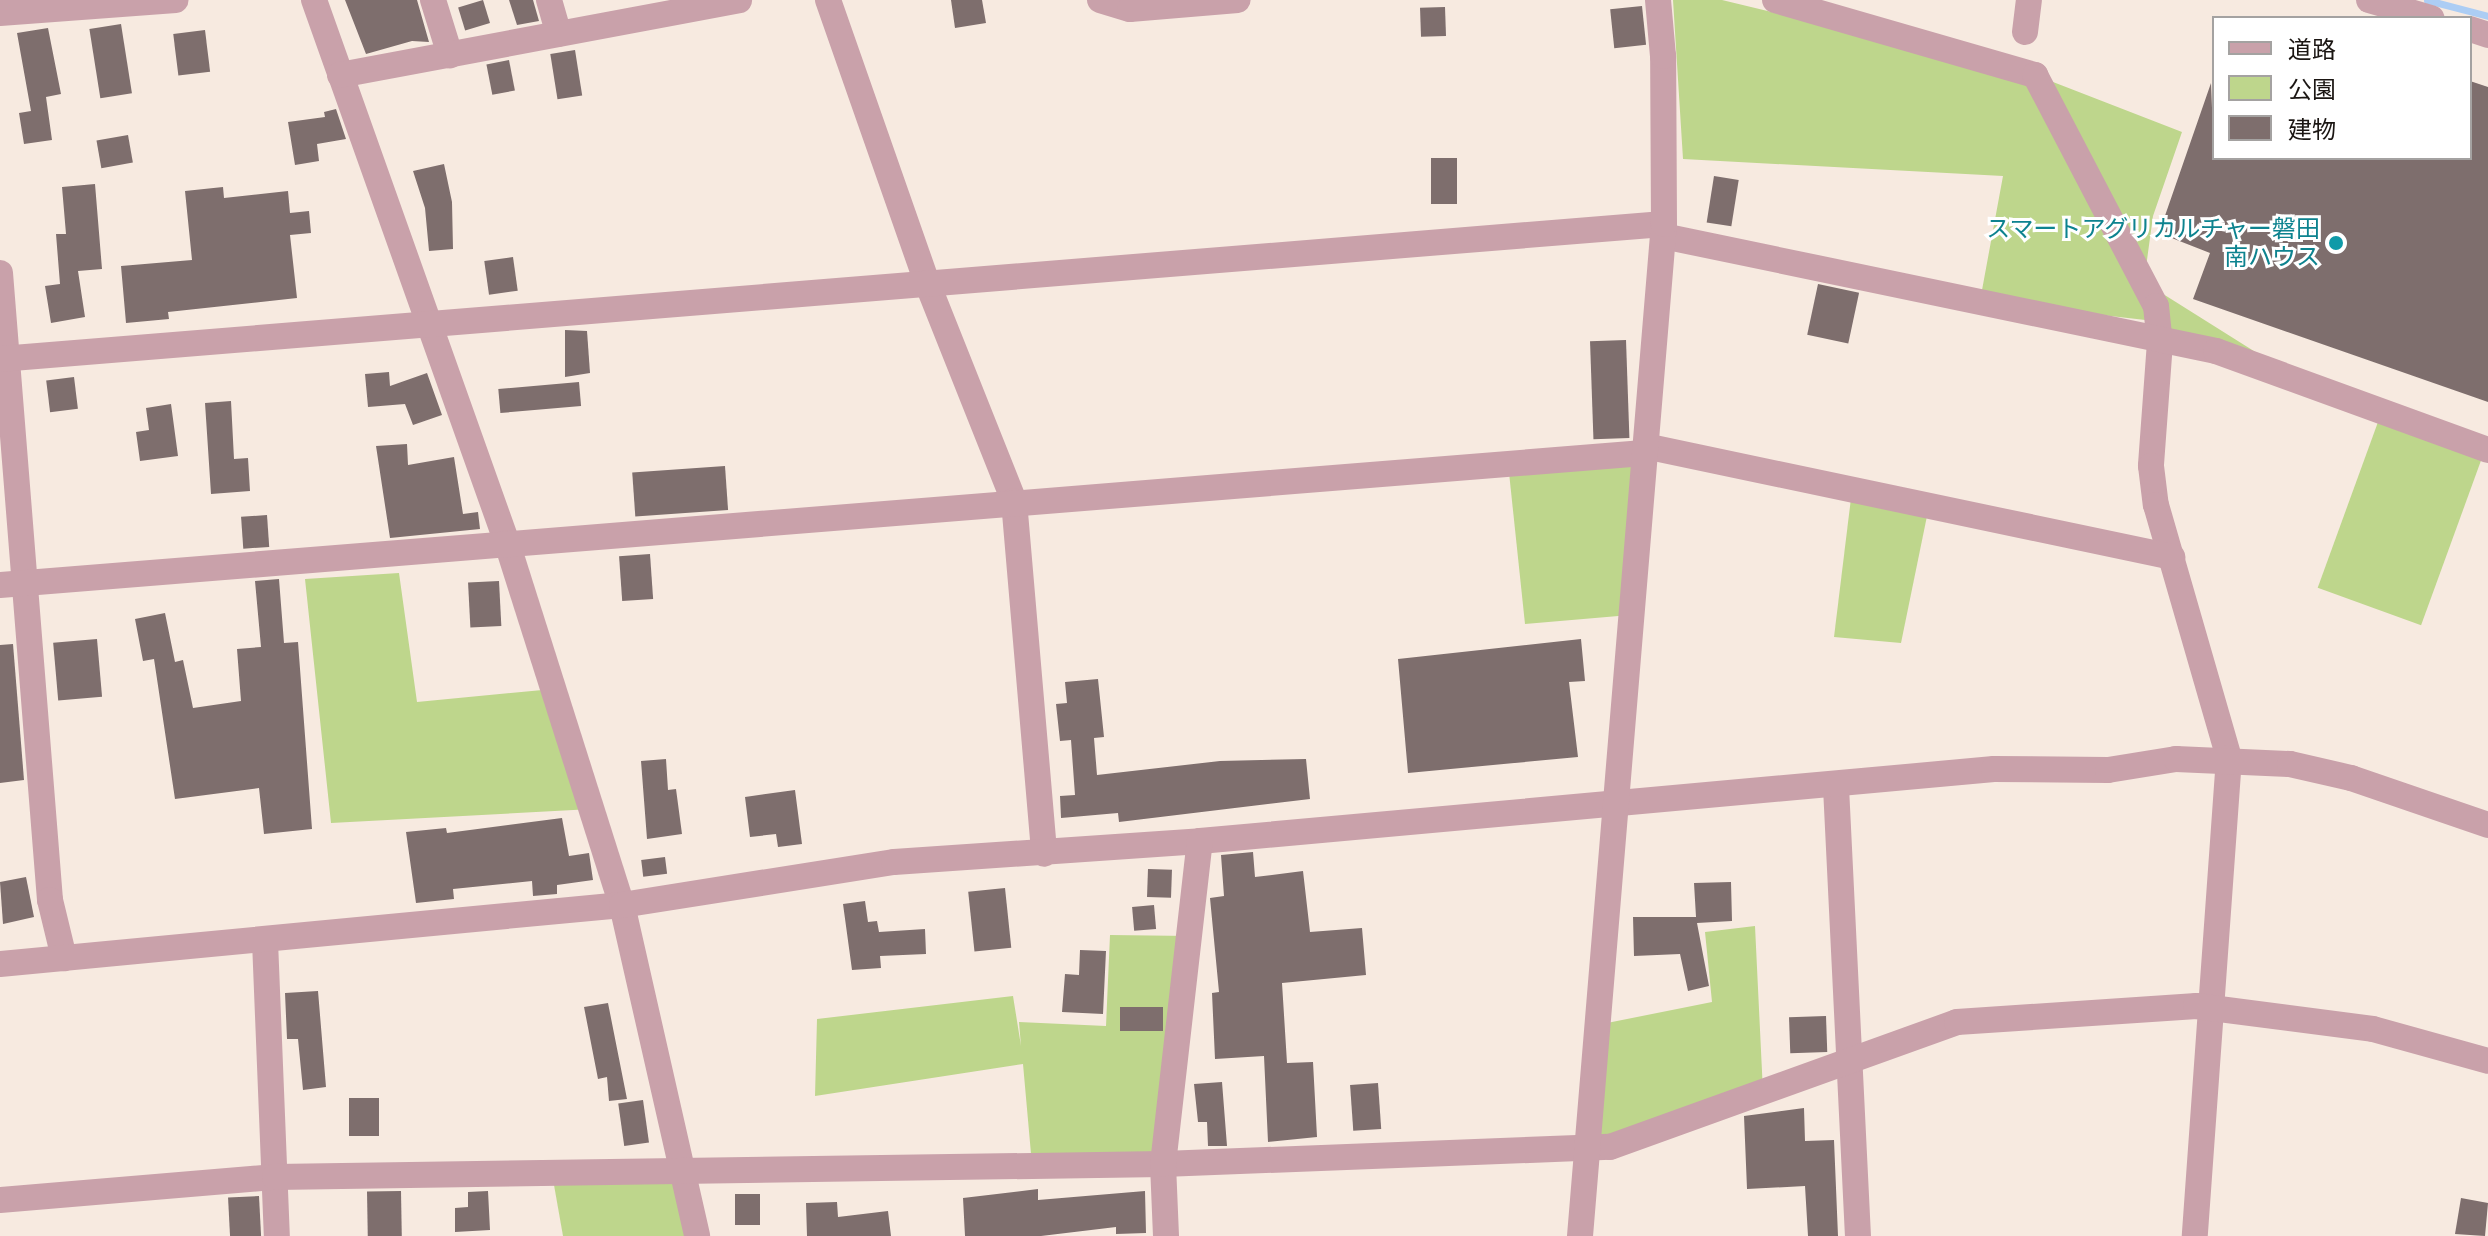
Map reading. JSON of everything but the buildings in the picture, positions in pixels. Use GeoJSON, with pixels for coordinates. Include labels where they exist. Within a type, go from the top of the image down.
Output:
{"type":"FeatureCollection","features":[{"type":"Feature","properties":{"kind":"street"},"geometry":{"type":"LineString","coordinates":[[0,13],[176,0]]}},
{"type":"Feature","properties":{"kind":"street"},"geometry":{"type":"LineString","coordinates":[[314,0],[507,543],[622,905],[697,1236]]}},
{"type":"Feature","properties":{"kind":"street"},"geometry":{"type":"LineString","coordinates":[[433,0],[450,55]]}},
{"type":"Feature","properties":{"kind":"street"},"geometry":{"type":"LineString","coordinates":[[549,0],[559,34]]}},
{"type":"Feature","properties":{"kind":"street"},"geometry":{"type":"LineString","coordinates":[[340,75],[559,34],[690,4],[739,0]]}},
{"type":"Feature","properties":{"kind":"street"},"geometry":{"type":"LineString","coordinates":[[828,0],[928,285],[1014,501],[1044,854]]}},
{"type":"Feature","properties":{"kind":"street"},"geometry":{"type":"LineString","coordinates":[[1100,0],[1129,5],[1238,0]]}},
{"type":"Feature","properties":{"kind":"street"},"geometry":{"type":"LineString","coordinates":[[1580,1236],[1664,230],[1663,56],[1658,0]]}},
{"type":"Feature","properties":{"kind":"street"},"geometry":{"type":"LineString","coordinates":[[1775,0],[2035,75],[2156,306],[2160,342],[2151,466],[2156,505],[2229,758],[2195,1236]]}},
{"type":"Feature","properties":{"kind":"street"},"geometry":{"type":"LineString","coordinates":[[2025,32],[2029,0]]}},
{"type":"Feature","properties":{"kind":"street"},"geometry":{"type":"LineString","coordinates":[[2369,0],[2424,16]]}},
{"type":"Feature","properties":{"kind":"street"},"geometry":{"type":"LineString","coordinates":[[4,358],[1664,230],[2160,342],[2216,351],[2488,450]]}},
{"type":"Feature","properties":{"kind":"street"},"geometry":{"type":"LineString","coordinates":[[0,273],[12,584],[50,900],[64,958]]}},
{"type":"Feature","properties":{"kind":"street"},"geometry":{"type":"LineString","coordinates":[[12,584],[1644,449],[2172,557]]}},
{"type":"Feature","properties":{"kind":"street"},"geometry":{"type":"LineString","coordinates":[[0,964],[622,905],[894,862],[1200,841],[1836,787],[1994,769],[2108,770],[2176,759],[2229,758],[2290,764],[2351,778],[2488,825]]}},
{"type":"Feature","properties":{"kind":"street"},"geometry":{"type":"LineString","coordinates":[[1836,787],[1858,1236]]}},
{"type":"Feature","properties":{"kind":"street"},"geometry":{"type":"LineString","coordinates":[[1166,1236],[1163,1164],[1200,841]]}},
{"type":"Feature","properties":{"kind":"street"},"geometry":{"type":"LineString","coordinates":[[265,941],[277,1236]]}},
{"type":"Feature","properties":{"kind":"street"},"geometry":{"type":"LineString","coordinates":[[0,1200],[275,1177],[681,1168],[1163,1164],[1588,1145],[1610,1147],[1957,1022],[2213,1006],[2373,1029],[2488,1061]]}},
{"type":"Feature","properties":{"kind":"green space"},"geometry":{"type":"Polygon","coordinates":[[[1673,0],[1722,0],[2035,75],[2182,132],[2153,216],[2144,282],[2303,382],[2205,349],[2154,321],[1980,301],[2003,176],[1683,159],[1673,0]]]}},
{"type":"Feature","properties":{"kind":"green space"},"geometry":{"type":"Polygon","coordinates":[[[2382,411],[2485,449],[2421,625],[2318,588],[2382,411]]]}},
{"type":"Feature","properties":{"kind":"green space"},"geometry":{"type":"Polygon","coordinates":[[[1644,453],[1630,615],[1525,624],[1508,463],[1644,453]]]}},
{"type":"Feature","properties":{"kind":"green space"},"geometry":{"type":"Polygon","coordinates":[[[1852,490],[1927,516],[1901,643],[1834,637],[1852,490]]]}},
{"type":"Feature","properties":{"kind":"green space"},"geometry":{"type":"Polygon","coordinates":[[[399,573],[417,702],[553,689],[592,809],[331,823],[305,579],[399,573]]]}},
{"type":"Feature","properties":{"kind":"green space"},"geometry":{"type":"Polygon","coordinates":[[[1755,926],[1763,1092],[1592,1145],[1597,1025],[1712,1002],[1705,932],[1755,926]]]}},
{"type":"Feature","properties":{"kind":"green space"},"geometry":{"type":"Polygon","coordinates":[[[1110,935],[1190,936],[1163,1164],[1032,1165],[1023,1064],[815,1096],[817,1019],[1013,996],[1021,1046],[1019,1022],[1106,1026],[1110,935]]]}},
{"type":"Feature","properties":{"kind":"green space"},"geometry":{"type":"Polygon","coordinates":[[[681,1168],[692,1236],[563,1236],[554,1185],[681,1168]]]}},
{"type":"Feature","properties":{"kind":"waterway"},"geometry":{"type":"LineString","coordinates":[[2427,0],[2488,16]]}},
{"type":"Feature","properties":{"kind":"place","name":"スマートアグリカルチャー磐田 南ハウス"},"geometry":{"type":"Point","coordinates":[2336,243]}}]}
